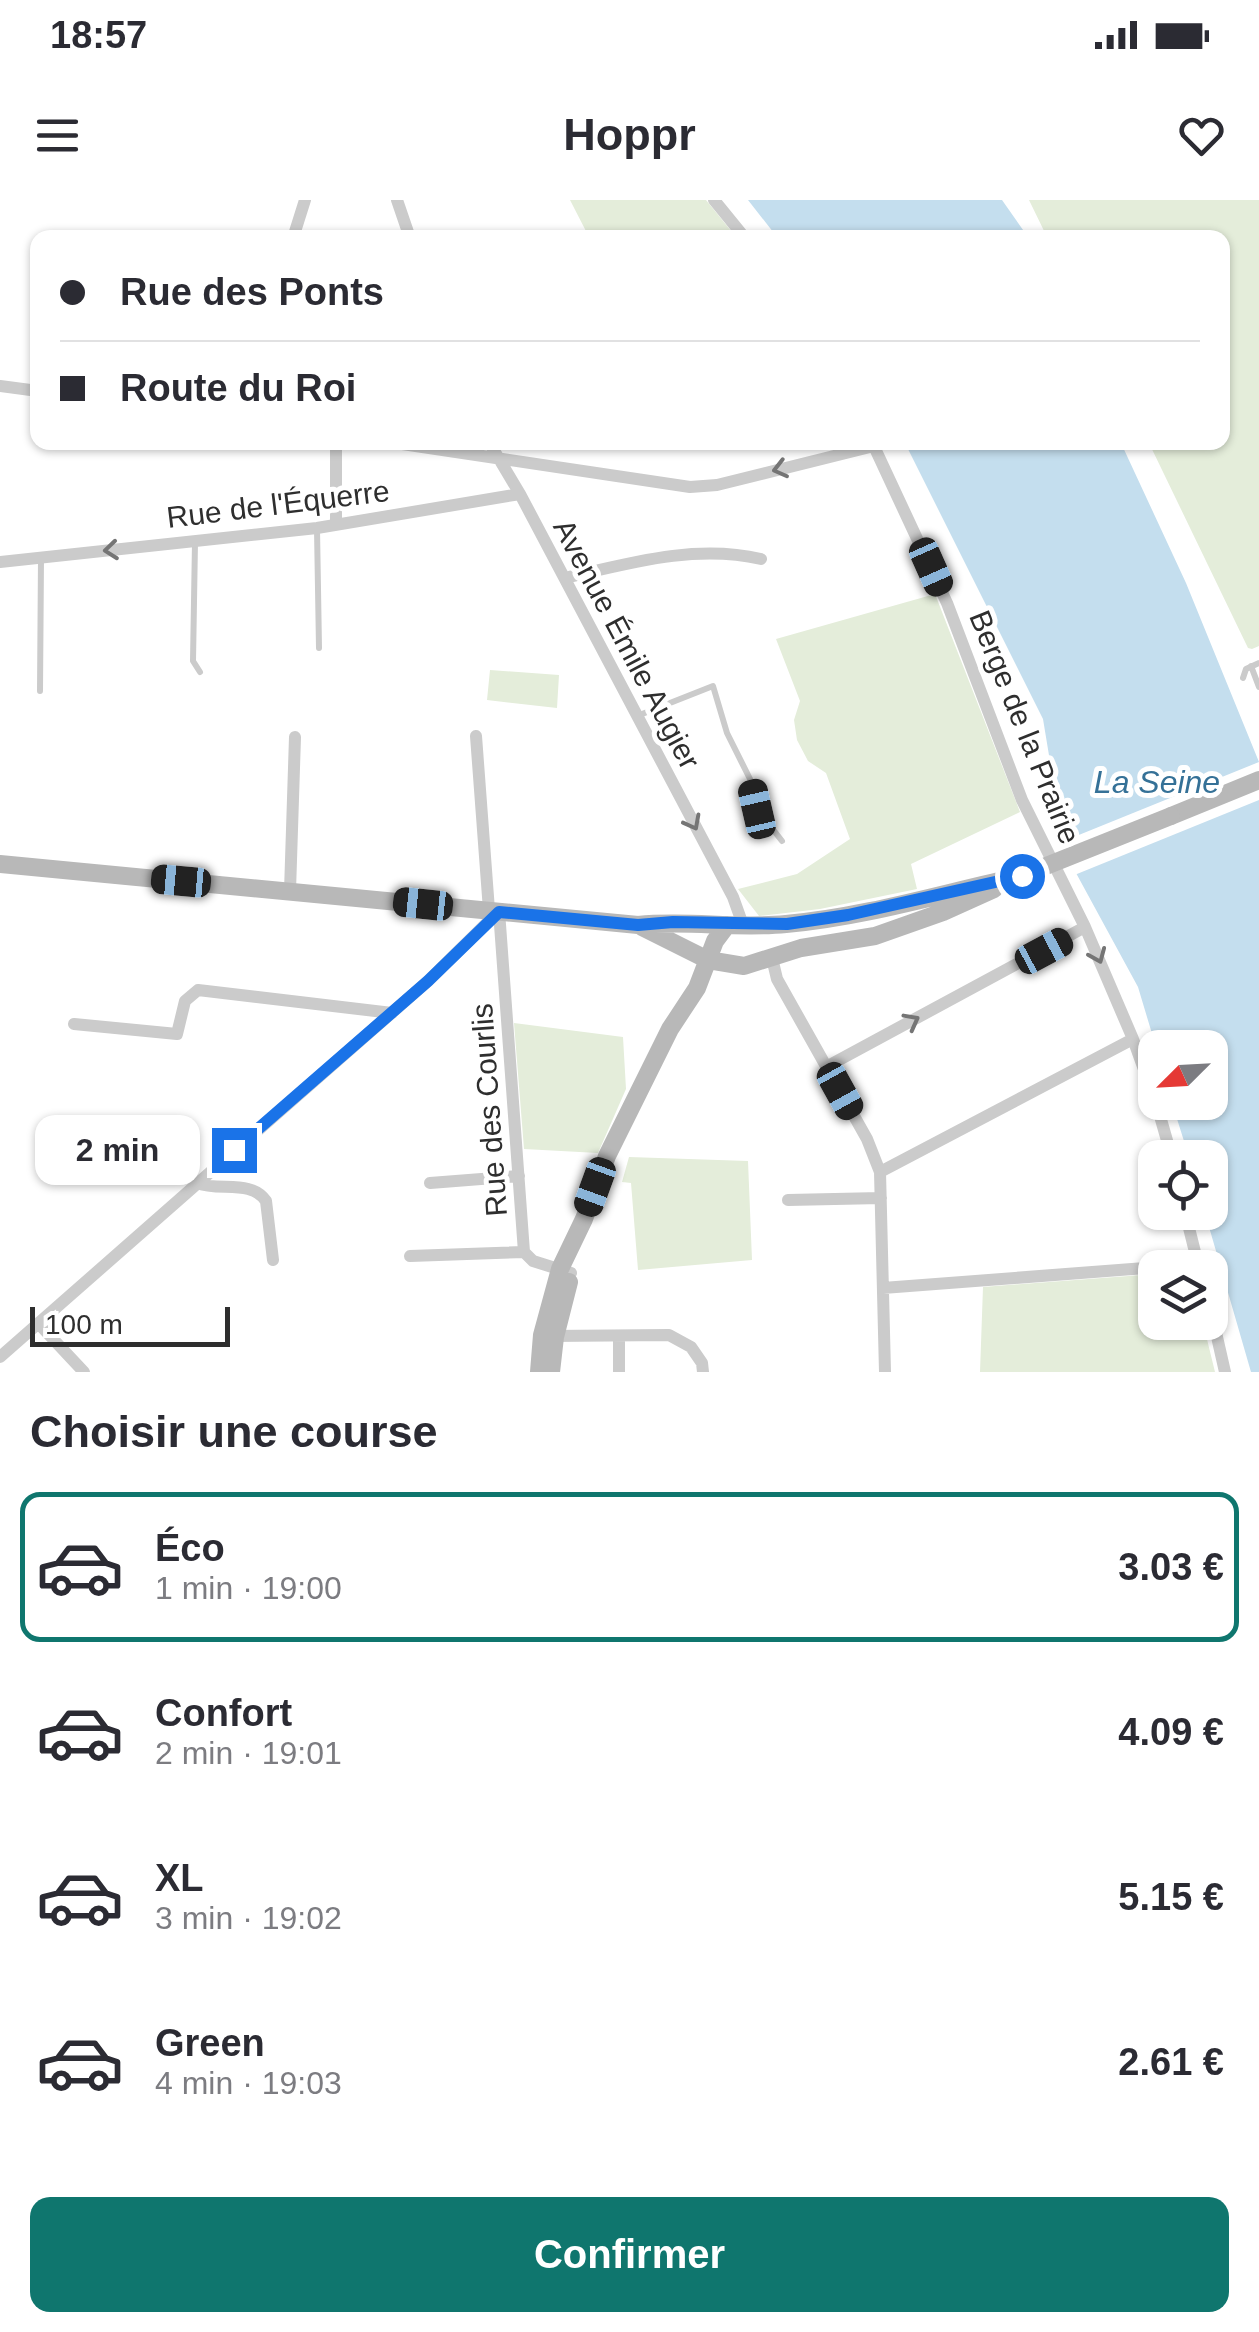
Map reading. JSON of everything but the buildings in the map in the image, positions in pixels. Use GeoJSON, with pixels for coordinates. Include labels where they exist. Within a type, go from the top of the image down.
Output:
{"type":"FeatureCollection","features":[{"type":"Feature","properties":{"kind":"main road"},"geometry":{"type":"LineString","coordinates":[[638,925],[708,960],[744,966],[801,948],[874,936],[944,912],[1022,876],[1259,780]]}},
{"type":"Feature","properties":{"kind":"main road"},"geometry":{"type":"LineString","coordinates":[[0,864],[638,925],[673,922],[765,926],[848,915],[1022,876]]}},
{"type":"Feature","properties":{"kind":"main road"},"geometry":{"type":"LineString","coordinates":[[540,1372],[566,1271],[607,1156],[670,1029],[697,988],[715,941],[735,925]]}},
{"type":"Feature","properties":{"kind":"main road"},"geometry":{"type":"LineString","coordinates":[[765,926],[772,958]]}},
{"type":"Feature","properties":{"kind":"main road"},"geometry":{"type":"LineString","coordinates":[[549,1336],[552,1372]]}},
{"type":"Feature","properties":{"kind":"street"},"geometry":{"type":"LineString","coordinates":[[296,230],[305,200]]}},
{"type":"Feature","properties":{"kind":"street"},"geometry":{"type":"LineString","coordinates":[[397,200],[407,230]]}},
{"type":"Feature","properties":{"kind":"street"},"geometry":{"type":"LineString","coordinates":[[714,200],[738,230]]}},
{"type":"Feature","properties":{"kind":"street"},"geometry":{"type":"LineString","coordinates":[[0,386],[30,390]]}},
{"type":"Feature","properties":{"kind":"street"},"geometry":{"type":"LineString","coordinates":[[336,450],[336,524]]}},
{"type":"Feature","properties":{"kind":"street"},"geometry":{"type":"LineString","coordinates":[[437,450],[690,488],[851,450]]}},
{"type":"Feature","properties":{"kind":"street","name":"Avenue Émile Augier"},"geometry":{"type":"LineString","coordinates":[[493,450],[734,897],[735,925]]}},
{"type":"Feature","properties":{"kind":"street","name":"Berge de la Prairie"},"geometry":{"type":"LineString","coordinates":[[877,450],[947,603],[1022,800],[1085,927],[1138,1051]]}},
{"type":"Feature","properties":{"kind":"street","name":"Rue de l'Équerre"},"geometry":{"type":"LineString","coordinates":[[0,562],[316,528],[520,494]]}},
{"type":"Feature","properties":{"kind":"street"},"geometry":{"type":"LineString","coordinates":[[565,578],[665,556],[734,553],[761,559]]}},
{"type":"Feature","properties":{"kind":"street","name":"Rue des Courlis"},"geometry":{"type":"LineString","coordinates":[[476,736],[524,1252],[533,1261],[566,1271]]}},
{"type":"Feature","properties":{"kind":"street"},"geometry":{"type":"LineString","coordinates":[[290,891],[295,737]]}},
{"type":"Feature","properties":{"kind":"street"},"geometry":{"type":"LineString","coordinates":[[0,1356],[428,981],[494,911]]}},
{"type":"Feature","properties":{"kind":"street"},"geometry":{"type":"LineString","coordinates":[[826,1067],[1085,927]]}},
{"type":"Feature","properties":{"kind":"street"},"geometry":{"type":"LineString","coordinates":[[772,958],[777,979],[867,1139],[880,1172],[886,1372]]}},
{"type":"Feature","properties":{"kind":"street"},"geometry":{"type":"LineString","coordinates":[[74,1024],[178,1034],[186,1001],[198,990],[392,1013]]}},
{"type":"Feature","properties":{"kind":"street"},"geometry":{"type":"LineString","coordinates":[[880,1172],[1134,1039]]}},
{"type":"Feature","properties":{"kind":"street"},"geometry":{"type":"LineString","coordinates":[[430,1182],[519,1176]]}},
{"type":"Feature","properties":{"kind":"street"},"geometry":{"type":"LineString","coordinates":[[197,1183],[211,1189],[251,1188],[262,1194],[273,1260]]}},
{"type":"Feature","properties":{"kind":"street"},"geometry":{"type":"LineString","coordinates":[[788,1200],[880,1198]]}},
{"type":"Feature","properties":{"kind":"street"},"geometry":{"type":"LineString","coordinates":[[410,1256],[524,1252]]}},
{"type":"Feature","properties":{"kind":"street"},"geometry":{"type":"LineString","coordinates":[[883,1288],[1138,1270]]}},
{"type":"Feature","properties":{"kind":"street"},"geometry":{"type":"LineString","coordinates":[[38,1323],[84,1372]]}},
{"type":"Feature","properties":{"kind":"street"},"geometry":{"type":"LineString","coordinates":[[549,1336],[678,1338],[697,1354],[703,1372]]}},
{"type":"Feature","properties":{"kind":"street"},"geometry":{"type":"LineString","coordinates":[[619,1338],[620,1372]]}},
{"type":"Feature","properties":{"kind":"street"},"geometry":{"type":"LineString","coordinates":[[1217,1340],[1224,1372]]}},
{"type":"Feature","properties":{"kind":"lane"},"geometry":{"type":"LineString","coordinates":[[316,528],[319,648]]}},
{"type":"Feature","properties":{"kind":"lane"},"geometry":{"type":"LineString","coordinates":[[196,541],[193,662],[200,672]]}},
{"type":"Feature","properties":{"kind":"lane"},"geometry":{"type":"LineString","coordinates":[[40,557],[40,691]]}},
{"type":"Feature","properties":{"kind":"lane"},"geometry":{"type":"LineString","coordinates":[[1243,678],[1243,672],[1255,665],[1259,687]]}},
{"type":"Feature","properties":{"kind":"lane"},"geometry":{"type":"LineString","coordinates":[[636,716],[714,686],[727,733],[750,778],[757,809],[782,841]]}},
{"type":"Feature","properties":{"kind":"green space"},"geometry":{"type":"Polygon","coordinates":[[[570,200],[706,200],[730,230],[585,230],[570,200]]]}},
{"type":"Feature","properties":{"kind":"green space"},"geometry":{"type":"Polygon","coordinates":[[[1029,200],[1259,200],[1259,646],[1248,648],[1152,450],[1230,450],[1230,230],[1044,230],[1029,200]]]}},
{"type":"Feature","properties":{"kind":"green space"},"geometry":{"type":"Polygon","coordinates":[[[935,594],[1020,812],[911,864],[917,889],[820,909],[759,916],[738,889],[797,874],[850,839],[826,773],[808,761],[797,740],[794,720],[800,701],[776,639],[935,594]]]}},
{"type":"Feature","properties":{"kind":"green space"},"geometry":{"type":"Polygon","coordinates":[[[490,670],[559,675],[557,708],[487,700],[490,670]]]}},
{"type":"Feature","properties":{"kind":"green space"},"geometry":{"type":"Polygon","coordinates":[[[514,1023],[623,1037],[626,1089],[598,1153],[524,1149],[514,1023]]]}},
{"type":"Feature","properties":{"kind":"green space"},"geometry":{"type":"Polygon","coordinates":[[[629,1157],[748,1161],[752,1260],[638,1270],[631,1183],[622,1182],[629,1157]]]}},
{"type":"Feature","properties":{"kind":"green space"},"geometry":{"type":"Polygon","coordinates":[[[1138,1275],[1138,1340],[1207,1340],[1215,1372],[980,1372],[983,1287],[1138,1275]]]}},
{"type":"Feature","properties":{"kind":"water"},"geometry":{"type":"Polygon","coordinates":[[[748,200],[1002,200],[1023,230],[772,230],[748,200]]]}},
{"type":"Feature","properties":{"kind":"water","name":"La Seine"},"geometry":{"type":"Polygon","coordinates":[[[908,450],[1124,450],[1186,583],[1259,762],[1259,1372],[1251,1372],[1228,1292],[1228,1250],[1216,1250],[1210,1230],[1228,1230],[1228,1140],[1184,1140],[1177,1120],[1228,1120],[1228,1030],[1151,1030],[1138,987],[1076,873],[1063,840],[1043,719],[908,450]]]}},
{"type":"Feature","properties":{"kind":"pier"},"geometry":{"type":"Polygon","coordinates":[[[1259,762],[1259,800],[1072,876],[1059,843],[1259,762]]]}},
{"type":"Feature","properties":{"kind":"route"},"geometry":{"type":"LineString","coordinates":[[234,1150],[428,981],[499,912],[638,925],[673,922],[765,926],[848,915],[1022,876]]}}]}
